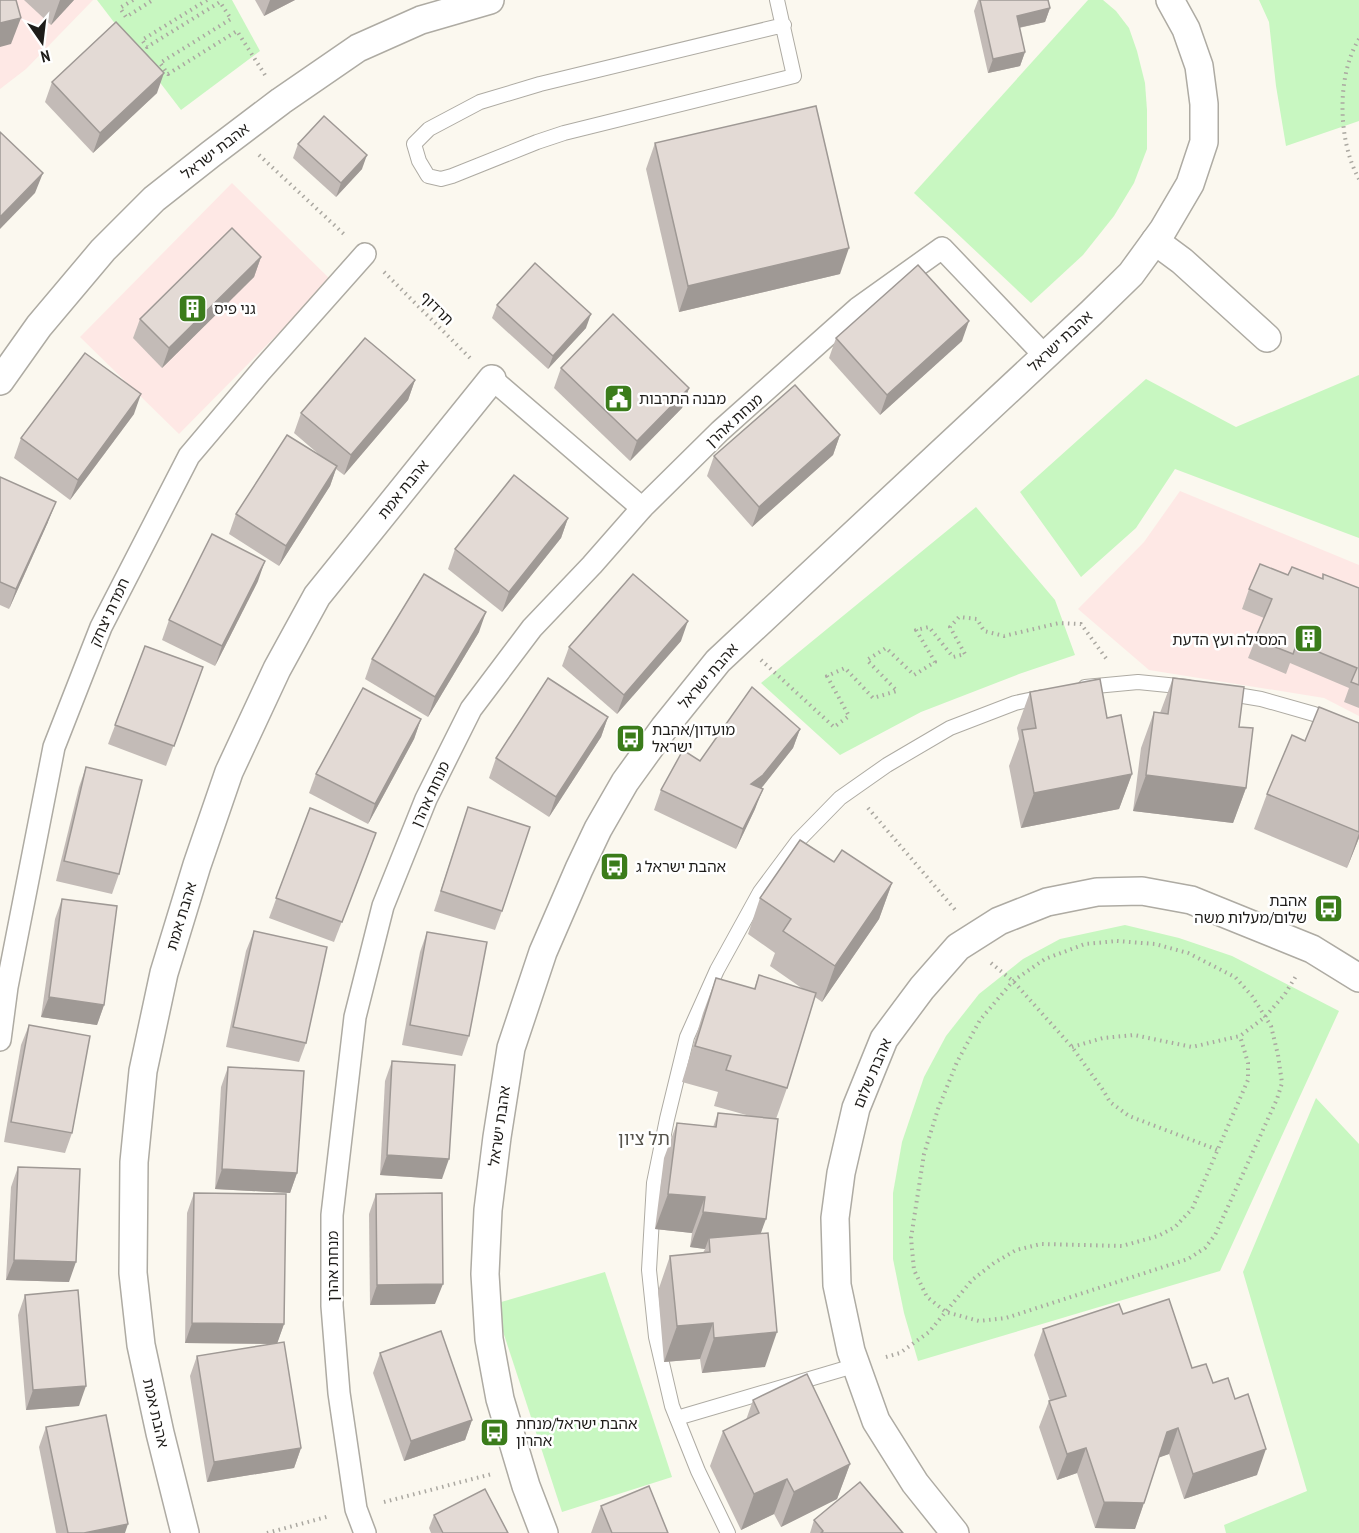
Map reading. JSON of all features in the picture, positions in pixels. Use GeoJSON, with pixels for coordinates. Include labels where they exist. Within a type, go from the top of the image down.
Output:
{"type":"FeatureCollection","features":[{"type":"Feature","properties":{"kind":"street","name":"אהבת ישראל"},"geometry":{"type":"LineString","coordinates":[[0,381],[39,326],[104,250],[154,200],[237,134],[358,48],[421,20],[490,0]]}},
{"type":"Feature","properties":{"kind":"street","name":"אהבת ישראל"},"geometry":{"type":"LineString","coordinates":[[544,1533],[526,1486],[500,1399],[490,1349],[485,1274],[488,1210],[496,1137],[511,1048],[543,952],[579,868],[625,782],[664,728],[718,661],[1131,274],[1155,241],[1190,184],[1204,142],[1204,104],[1198,66],[1186,29],[1170,0]]}},
{"type":"Feature","properties":{"kind":"street"},"geometry":{"type":"LineString","coordinates":[[1155,241],[1267,338]]}},
{"type":"Feature","properties":{"kind":"street","name":"מנחת אהרן"},"geometry":{"type":"LineString","coordinates":[[365,1533],[356,1509],[339,1393],[332,1306],[332,1215],[355,1017],[383,906],[426,800],[471,709],[532,628],[642,508],[720,431],[858,308],[942,248],[1045,356]]}},
{"type":"Feature","properties":{"kind":"street","name":"חמדת יצחק"},"geometry":{"type":"LineString","coordinates":[[0,1040],[14,954],[54,747],[101,627],[189,456],[365,254]]}},
{"type":"Feature","properties":{"kind":"street"},"geometry":{"type":"LineString","coordinates":[[492,379],[642,508]]}},
{"type":"Feature","properties":{"kind":"street","name":"אהבת אמת"},"geometry":{"type":"LineString","coordinates":[[185,1533],[141,1345],[133,1273],[134,1162],[141,1083],[164,973],[197,865],[229,772],[277,669],[317,596],[492,379]]}},
{"type":"Feature","properties":{"kind":"street","name":"אהבת שלום"},"geometry":{"type":"LineString","coordinates":[[955,1533],[915,1483],[876,1421],[851,1352],[837,1285],[835,1218],[841,1173],[856,1108],[884,1039],[922,988],[958,947],[999,921],[1047,902],[1097,892],[1142,891],[1191,900],[1312,949],[1352,973]]}},
{"type":"Feature","properties":{"kind":"street"},"geometry":{"type":"LineString","coordinates":[[1352,973],[1359,992]]}},
{"type":"Feature","properties":{"kind":"lane"},"geometry":{"type":"LineString","coordinates":[[777,0],[784,25],[794,76],[564,133],[441,179],[428,176],[418,161],[414,144],[429,129],[480,102],[540,84],[784,25]]}},
{"type":"Feature","properties":{"kind":"lane"},"geometry":{"type":"LineString","coordinates":[[728,1533],[699,1472],[672,1406],[656,1337],[649,1270],[654,1183],[687,1037],[717,970],[760,892],[798,841],[840,798],[887,765],[950,728],[1015,703],[1081,687],[1138,682],[1261,699],[1314,714],[1359,736]]}},
{"type":"Feature","properties":{"kind":"lane"},"geometry":{"type":"LineString","coordinates":[[677,1418],[856,1365]]}},
{"type":"Feature","properties":{"kind":"path"},"geometry":{"type":"LineString","coordinates":[[132,0],[120,8],[126,17],[153,0]]}},
{"type":"Feature","properties":{"kind":"path"},"geometry":{"type":"LineString","coordinates":[[207,0],[142,40],[147,47],[220,2],[231,20],[160,63],[168,74],[237,31],[281,101]]}},
{"type":"Feature","properties":{"kind":"path"},"geometry":{"type":"LineString","coordinates":[[1359,39],[1352,50],[1342,96],[1343,131],[1353,169],[1359,179]]}},
{"type":"Feature","properties":{"kind":"path","name":"תרדוף"},"geometry":{"type":"LineString","coordinates":[[237,134],[365,254],[492,379]]}},
{"type":"Feature","properties":{"kind":"path"},"geometry":{"type":"LineString","coordinates":[[739,641],[834,727],[849,716],[827,676],[845,668],[873,698],[897,691],[867,660],[886,648],[914,675],[935,662],[916,630],[929,627],[953,657],[964,654],[950,627],[959,617],[977,619],[984,631],[1004,636],[1059,623],[1081,624],[1124,683]]}},
{"type":"Feature","properties":{"kind":"path"},"geometry":{"type":"LineString","coordinates":[[852,790],[972,938],[1072,1047],[1110,1102],[1129,1116],[1218,1150]]}},
{"type":"Feature","properties":{"kind":"path"},"geometry":{"type":"LineString","coordinates":[[1117,941],[1155,944],[1188,953],[1235,977],[1252,996],[1265,1017],[1271,1026],[1282,1083],[1277,1099],[1215,1235],[1205,1248],[1188,1259],[1006,1318],[979,1321],[946,1312],[927,1297],[914,1270],[911,1239],[924,1154],[938,1109],[957,1062],[980,1020],[1013,981],[1045,959],[1085,944],[1117,941]]}},
{"type":"Feature","properties":{"kind":"path"},"geometry":{"type":"LineString","coordinates":[[1072,1047],[1103,1038],[1134,1035],[1192,1047],[1240,1036],[1265,1017],[1285,994],[1312,949]]}},
{"type":"Feature","properties":{"kind":"path"},"geometry":{"type":"LineString","coordinates":[[856,1365],[900,1353],[929,1332],[972,1280],[1016,1250],[1041,1244],[1122,1246],[1158,1236],[1175,1227],[1192,1209],[1248,1080],[1248,1063],[1240,1036]]}},
{"type":"Feature","properties":{"kind":"path"},"geometry":{"type":"LineString","coordinates":[[267,1533],[520,1466]]}},
{"type":"Feature","properties":{"kind":"shaded area"},"geometry":{"type":"Polygon","coordinates":[[[0,0],[93,0],[26,69],[0,89],[0,0]]]}},
{"type":"Feature","properties":{"kind":"shaded area"},"geometry":{"type":"Polygon","coordinates":[[[232,183],[331,280],[179,434],[80,337],[232,183]]]}},
{"type":"Feature","properties":{"kind":"shaded area"},"geometry":{"type":"Polygon","coordinates":[[[1180,491],[1359,565],[1359,716],[1324,698],[1149,670],[1078,609],[1144,542],[1180,491]]]}},
{"type":"Feature","properties":{"kind":"green space"},"geometry":{"type":"Polygon","coordinates":[[[97,0],[232,0],[260,51],[181,110],[97,0]]]}},
{"type":"Feature","properties":{"kind":"green space"},"geometry":{"type":"Polygon","coordinates":[[[1088,0],[1103,0],[1116,11],[1129,28],[1145,83],[1147,149],[1134,183],[1114,216],[1083,255],[1031,303],[914,193],[1088,0]]]}},
{"type":"Feature","properties":{"kind":"green space"},"geometry":{"type":"Polygon","coordinates":[[[1259,0],[1359,0],[1359,121],[1286,146],[1269,22],[1259,0]]]}},
{"type":"Feature","properties":{"kind":"green space"},"geometry":{"type":"Polygon","coordinates":[[[1359,375],[1359,538],[1175,469],[1136,528],[1081,577],[1020,492],[1146,379],[1236,427],[1359,375]]]}},
{"type":"Feature","properties":{"kind":"green space"},"geometry":{"type":"Polygon","coordinates":[[[976,507],[1055,600],[1075,655],[921,712],[840,755],[761,683],[976,507]]]}},
{"type":"Feature","properties":{"kind":"green space"},"geometry":{"type":"Polygon","coordinates":[[[1125,925],[1179,938],[1232,956],[1339,1011],[1220,1271],[918,1361],[904,1313],[893,1259],[893,1193],[902,1142],[924,1077],[946,1036],[979,994],[1023,959],[1060,939],[1125,925]]]}},
{"type":"Feature","properties":{"kind":"green space"},"geometry":{"type":"Polygon","coordinates":[[[1316,1098],[1359,1144],[1359,1533],[1226,1533],[1224,1525],[1307,1491],[1243,1272],[1316,1098]]]}},
{"type":"Feature","properties":{"kind":"green space"},"geometry":{"type":"Polygon","coordinates":[[[605,1272],[672,1477],[562,1512],[494,1304],[605,1272]]]}},
{"type":"Feature","properties":{"kind":"building"},"geometry":{"type":"Polygon","coordinates":[[[0,0],[16,0],[21,18],[0,23],[0,0]]]}},
{"type":"Feature","properties":{"kind":"building"},"geometry":{"type":"Polygon","coordinates":[[[980,0],[1048,0],[1050,8],[1017,16],[1025,52],[993,59],[980,0]]]}},
{"type":"Feature","properties":{"kind":"building"},"geometry":{"type":"Polygon","coordinates":[[[116,22],[164,73],[100,133],[52,82],[116,22]]]}},
{"type":"Feature","properties":{"kind":"building"},"geometry":{"type":"Polygon","coordinates":[[[816,106],[849,248],[688,286],[655,143],[816,106]]]}},
{"type":"Feature","properties":{"kind":"building"},"geometry":{"type":"Polygon","coordinates":[[[324,116],[367,155],[341,183],[298,144],[324,116]]]}},
{"type":"Feature","properties":{"kind":"building"},"geometry":{"type":"Polygon","coordinates":[[[0,132],[43,173],[0,217],[0,132]]]}},
{"type":"Feature","properties":{"kind":"building","name":"גני פיס"},"geometry":{"type":"Polygon","coordinates":[[[232,228],[261,257],[169,348],[140,319],[232,228]]]}},
{"type":"Feature","properties":{"kind":"building"},"geometry":{"type":"Polygon","coordinates":[[[535,263],[591,314],[553,356],[497,305],[535,263]]]}},
{"type":"Feature","properties":{"kind":"building"},"geometry":{"type":"Polygon","coordinates":[[[918,265],[969,321],[887,395],[836,338],[918,265]]]}},
{"type":"Feature","properties":{"kind":"building","name":"מבנה התרבות"},"geometry":{"type":"Polygon","coordinates":[[[613,314],[689,388],[637,441],[561,368],[613,314]]]}},
{"type":"Feature","properties":{"kind":"building"},"geometry":{"type":"Polygon","coordinates":[[[365,338],[415,380],[351,455],[301,413],[365,338]]]}},
{"type":"Feature","properties":{"kind":"building"},"geometry":{"type":"Polygon","coordinates":[[[85,353],[141,394],[78,480],[21,438],[85,353]]]}},
{"type":"Feature","properties":{"kind":"building"},"geometry":{"type":"Polygon","coordinates":[[[795,385],[840,435],[759,507],[714,456],[795,385]]]}},
{"type":"Feature","properties":{"kind":"building"},"geometry":{"type":"Polygon","coordinates":[[[287,435],[337,466],[286,546],[236,514],[287,435]]]}},
{"type":"Feature","properties":{"kind":"building"},"geometry":{"type":"Polygon","coordinates":[[[514,475],[568,518],[509,592],[455,549],[514,475]]]}},
{"type":"Feature","properties":{"kind":"building"},"geometry":{"type":"Polygon","coordinates":[[[0,477],[56,502],[16,589],[0,582],[0,477]]]}},
{"type":"Feature","properties":{"kind":"building"},"geometry":{"type":"Polygon","coordinates":[[[212,534],[265,561],[222,646],[169,620],[212,534]]]}},
{"type":"Feature","properties":{"kind":"building","name":"המסילה ועץ הדעת"},"geometry":{"type":"Polygon","coordinates":[[[1260,564],[1288,575],[1292,567],[1323,579],[1323,574],[1359,588],[1359,685],[1351,682],[1357,668],[1297,643],[1293,654],[1255,639],[1272,599],[1249,589],[1260,564]]]}},
{"type":"Feature","properties":{"kind":"building"},"geometry":{"type":"Polygon","coordinates":[[[424,574],[486,612],[435,697],[372,659],[424,574]]]}},
{"type":"Feature","properties":{"kind":"building"},"geometry":{"type":"Polygon","coordinates":[[[633,574],[688,621],[624,695],[569,647],[633,574]]]}},
{"type":"Feature","properties":{"kind":"building"},"geometry":{"type":"Polygon","coordinates":[[[145,646],[203,667],[174,746],[115,725],[145,646]]]}},
{"type":"Feature","properties":{"kind":"building"},"geometry":{"type":"Polygon","coordinates":[[[548,678],[608,717],[556,797],[496,758],[548,678]]]}},
{"type":"Feature","properties":{"kind":"building"},"geometry":{"type":"Polygon","coordinates":[[[1173,678],[1244,687],[1239,727],[1253,728],[1246,788],[1146,775],[1154,712],[1168,714],[1173,678]]]}},
{"type":"Feature","properties":{"kind":"building"},"geometry":{"type":"Polygon","coordinates":[[[1100,679],[1107,718],[1121,715],[1132,774],[1034,793],[1022,730],[1036,728],[1030,692],[1100,679]]]}},
{"type":"Feature","properties":{"kind":"building"},"geometry":{"type":"Polygon","coordinates":[[[752,687],[800,729],[763,775],[751,784],[763,789],[743,829],[661,790],[683,750],[700,761],[752,687]]]}},
{"type":"Feature","properties":{"kind":"building"},"geometry":{"type":"Polygon","coordinates":[[[363,688],[421,719],[375,804],[316,774],[363,688]]]}},
{"type":"Feature","properties":{"kind":"building"},"geometry":{"type":"Polygon","coordinates":[[[1319,707],[1359,723],[1359,832],[1267,794],[1292,735],[1305,741],[1319,707]]]}},
{"type":"Feature","properties":{"kind":"building"},"geometry":{"type":"Polygon","coordinates":[[[86,767],[142,780],[119,874],[64,861],[86,767]]]}},
{"type":"Feature","properties":{"kind":"building"},"geometry":{"type":"Polygon","coordinates":[[[468,807],[530,827],[502,911],[441,891],[468,807]]]}},
{"type":"Feature","properties":{"kind":"building"},"geometry":{"type":"Polygon","coordinates":[[[310,808],[376,833],[342,922],[276,898],[310,808]]]}},
{"type":"Feature","properties":{"kind":"building"},"geometry":{"type":"Polygon","coordinates":[[[800,840],[834,862],[842,850],[892,883],[835,966],[783,931],[791,919],[760,898],[800,840]]]}},
{"type":"Feature","properties":{"kind":"building"},"geometry":{"type":"Polygon","coordinates":[[[62,899],[117,906],[104,1005],[49,997],[62,899]]]}},
{"type":"Feature","properties":{"kind":"building"},"geometry":{"type":"Polygon","coordinates":[[[254,931],[327,947],[306,1043],[233,1027],[254,931]]]}},
{"type":"Feature","properties":{"kind":"building"},"geometry":{"type":"Polygon","coordinates":[[[427,932],[487,942],[469,1036],[410,1025],[427,932]]]}},
{"type":"Feature","properties":{"kind":"building"},"geometry":{"type":"Polygon","coordinates":[[[759,975],[816,993],[787,1088],[726,1070],[731,1056],[695,1046],[716,978],[755,989],[759,975]]]}},
{"type":"Feature","properties":{"kind":"building"},"geometry":{"type":"Polygon","coordinates":[[[29,1025],[90,1036],[72,1133],[11,1122],[29,1025]]]}},
{"type":"Feature","properties":{"kind":"building"},"geometry":{"type":"Polygon","coordinates":[[[392,1061],[455,1065],[449,1159],[387,1155],[392,1061]]]}},
{"type":"Feature","properties":{"kind":"building"},"geometry":{"type":"Polygon","coordinates":[[[228,1067],[304,1071],[297,1173],[222,1169],[228,1067]]]}},
{"type":"Feature","properties":{"kind":"building"},"geometry":{"type":"Polygon","coordinates":[[[718,1113],[778,1119],[766,1219],[703,1212],[705,1197],[668,1194],[677,1123],[716,1127],[718,1113]]]}},
{"type":"Feature","properties":{"kind":"building"},"geometry":{"type":"Polygon","coordinates":[[[18,1167],[80,1169],[76,1262],[14,1260],[18,1167]]]}},
{"type":"Feature","properties":{"kind":"building"},"geometry":{"type":"Polygon","coordinates":[[[194,1193],[286,1194],[284,1324],[192,1323],[194,1193]]]}},
{"type":"Feature","properties":{"kind":"building"},"geometry":{"type":"Polygon","coordinates":[[[442,1193],[443,1284],[377,1285],[376,1194],[442,1193]]]}},
{"type":"Feature","properties":{"kind":"building"},"geometry":{"type":"Polygon","coordinates":[[[768,1233],[777,1332],[714,1338],[713,1323],[677,1326],[670,1256],[710,1252],[709,1238],[768,1233]]]}},
{"type":"Feature","properties":{"kind":"building"},"geometry":{"type":"Polygon","coordinates":[[[78,1290],[86,1386],[33,1390],[25,1295],[78,1290]]]}},
{"type":"Feature","properties":{"kind":"building"},"geometry":{"type":"Polygon","coordinates":[[[1169,1299],[1192,1368],[1206,1364],[1213,1383],[1228,1378],[1235,1399],[1248,1394],[1266,1449],[1193,1474],[1178,1428],[1167,1432],[1144,1503],[1104,1502],[1086,1448],[1067,1454],[1049,1401],[1066,1396],[1043,1329],[1119,1304],[1123,1314],[1169,1299]]]}},
{"type":"Feature","properties":{"kind":"building"},"geometry":{"type":"Polygon","coordinates":[[[441,1331],[472,1420],[411,1441],[380,1353],[441,1331]]]}},
{"type":"Feature","properties":{"kind":"building"},"geometry":{"type":"Polygon","coordinates":[[[284,1342],[301,1448],[214,1462],[197,1356],[284,1342]]]}},
{"type":"Feature","properties":{"kind":"building"},"geometry":{"type":"Polygon","coordinates":[[[807,1374],[850,1464],[794,1492],[787,1479],[754,1494],[723,1431],[759,1413],[753,1400],[807,1374]]]}},
{"type":"Feature","properties":{"kind":"building"},"geometry":{"type":"Polygon","coordinates":[[[106,1415],[128,1524],[84,1533],[68,1533],[46,1427],[106,1415]]]}},
{"type":"Feature","properties":{"kind":"building"},"geometry":{"type":"Polygon","coordinates":[[[860,1482],[903,1533],[821,1533],[823,1531],[814,1520],[860,1482]]]}},
{"type":"Feature","properties":{"kind":"building"},"geometry":{"type":"Polygon","coordinates":[[[649,1486],[668,1533],[612,1533],[601,1506],[649,1486]]]}},
{"type":"Feature","properties":{"kind":"building"},"geometry":{"type":"Polygon","coordinates":[[[485,1489],[508,1533],[443,1533],[434,1515],[485,1489]]]}},
{"type":"Feature","properties":{"kind":"place","name":"גני פיס"},"geometry":{"type":"Point","coordinates":[193,308]}},
{"type":"Feature","properties":{"kind":"place","name":"מבנה התרבות"},"geometry":{"type":"Point","coordinates":[618,398]}},
{"type":"Feature","properties":{"kind":"place","name":"המסילה ועץ הדעת"},"geometry":{"type":"Point","coordinates":[1308,639]}},
{"type":"Feature","properties":{"kind":"place","name":"מועדון/אהבת ישראל"},"geometry":{"type":"Point","coordinates":[631,738]}},
{"type":"Feature","properties":{"kind":"place","name":"אהבת ישראל ג"},"geometry":{"type":"Point","coordinates":[615,866]}},
{"type":"Feature","properties":{"kind":"place","name":"אהבת שלום/מעלות משה"},"geometry":{"type":"Point","coordinates":[1328,909]}},
{"type":"Feature","properties":{"kind":"place","name":"אהבת ישראל/מנחת אהרון"},"geometry":{"type":"Point","coordinates":[495,1432]}},
{"type":"Feature","properties":{"kind":"district","name":"תל ציון"},"geometry":{"type":"Point","coordinates":[644,1138]}}]}
